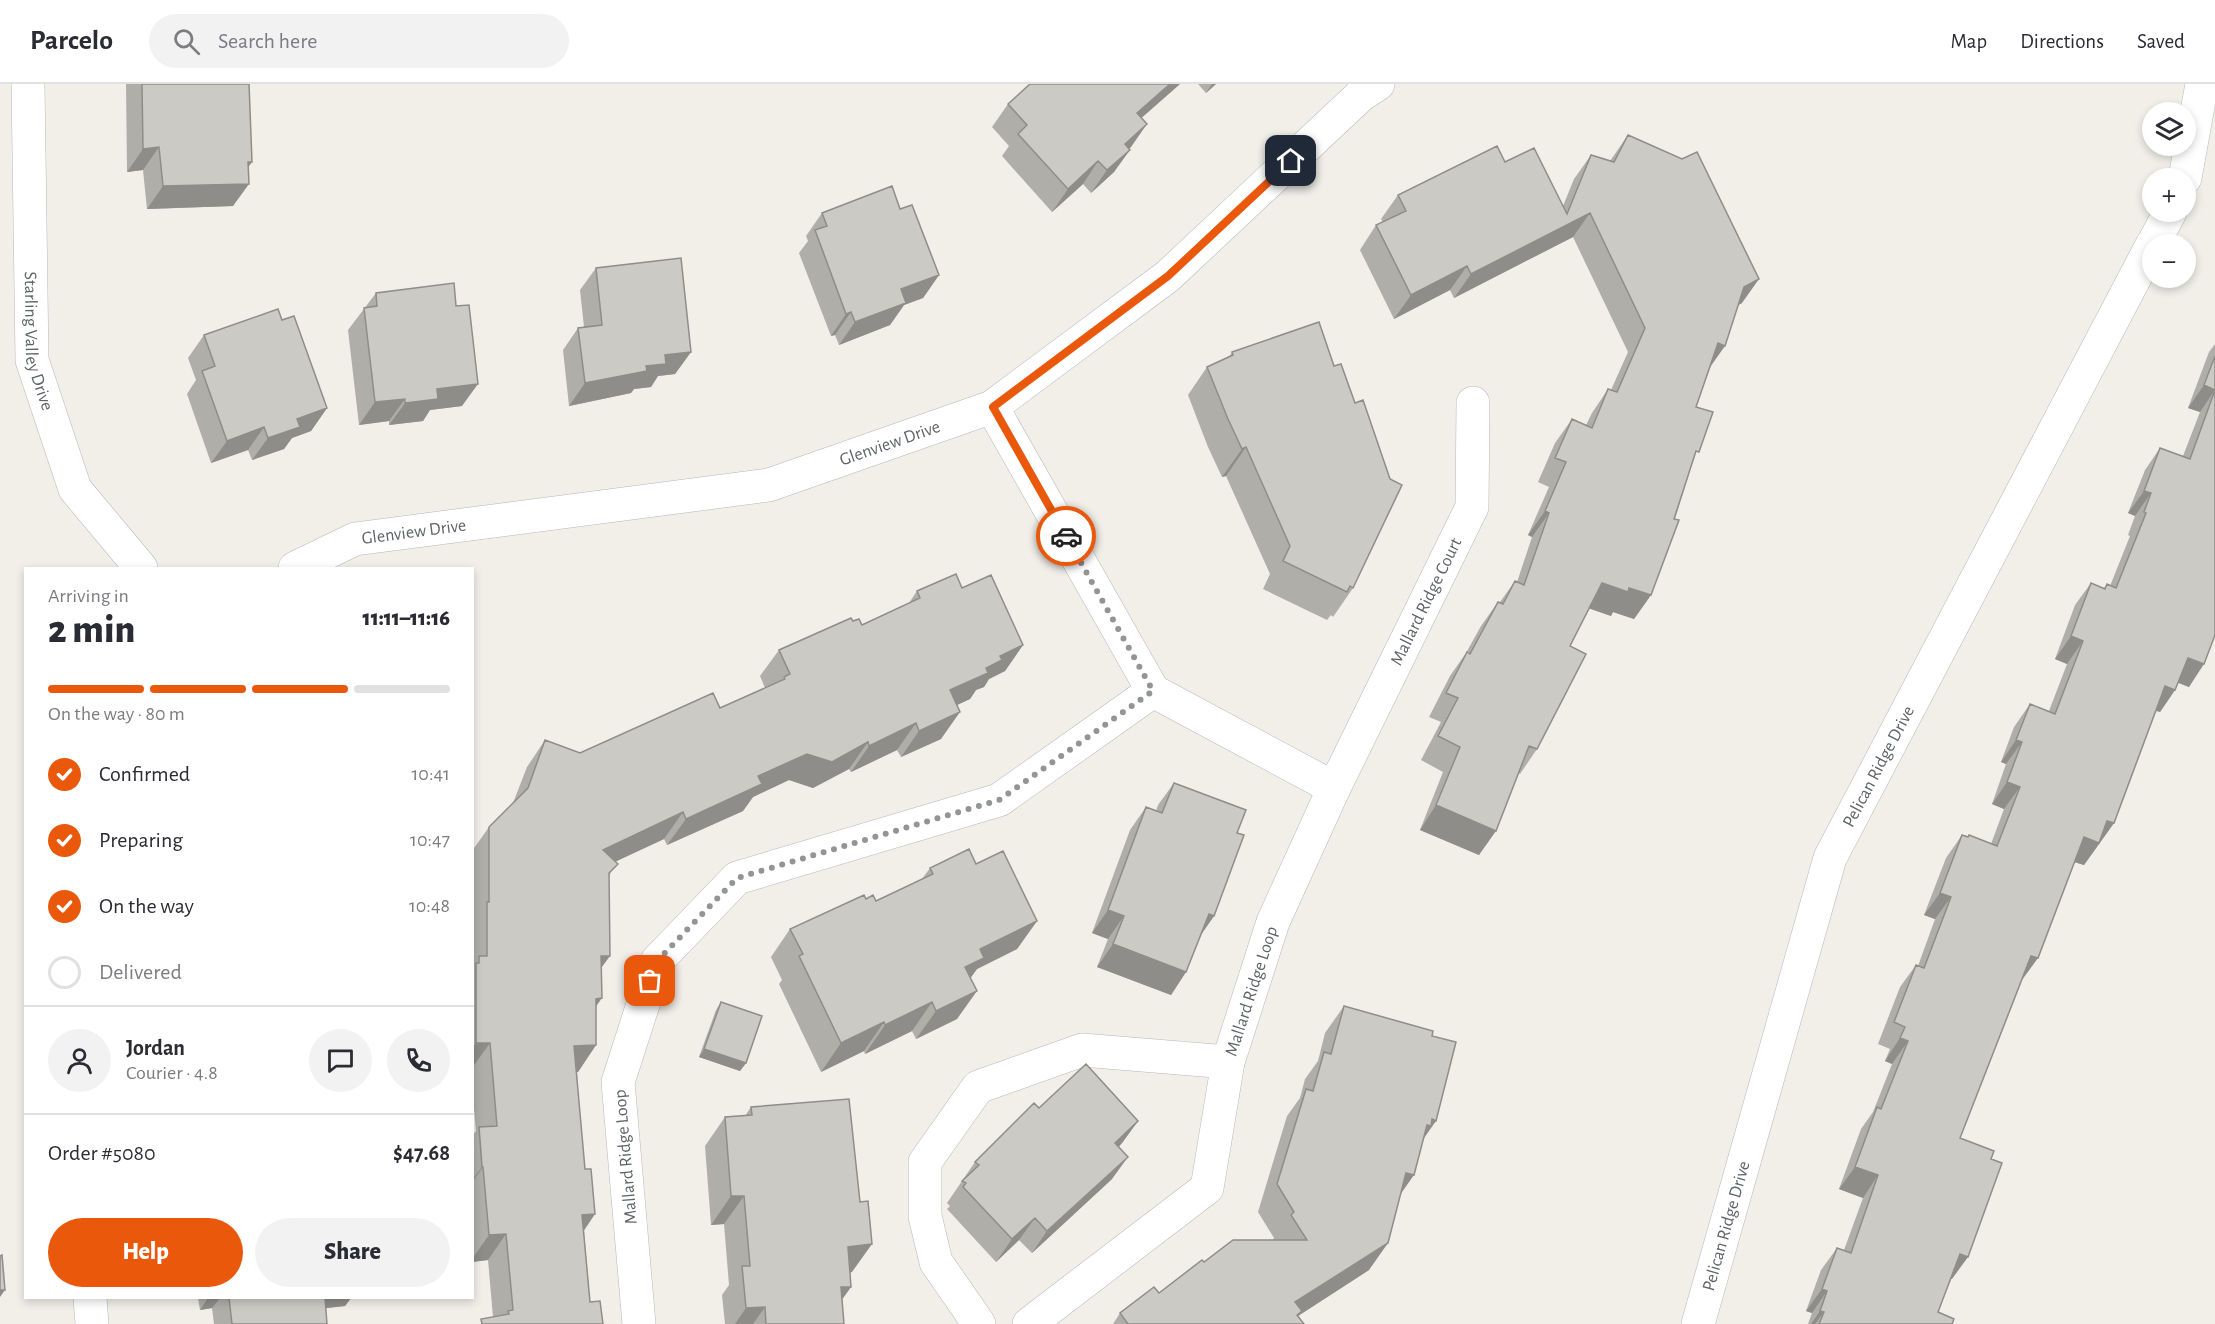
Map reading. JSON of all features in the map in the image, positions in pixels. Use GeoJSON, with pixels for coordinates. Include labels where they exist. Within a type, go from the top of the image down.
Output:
{"type":"FeatureCollection","features":[{"type":"Feature","properties":{"kind":"street","name":"Starling Valley Drive"},"geometry":{"type":"LineString","coordinates":[[28,84],[32,360],[75,489],[140,567]]}},
{"type":"Feature","properties":{"kind":"street","name":"Glenview Drive"},"geometry":{"type":"LineString","coordinates":[[297,567],[355,539],[770,485],[993,407],[1168,276],[1361,95],[1378,84]]}},
{"type":"Feature","properties":{"kind":"street"},"geometry":{"type":"LineString","coordinates":[[2188,168],[2202,84]]}},
{"type":"Feature","properties":{"kind":"street","name":"Pelican Ridge Drive"},"geometry":{"type":"LineString","coordinates":[[1698,1324],[1830,858],[2142,266]]}},
{"type":"Feature","properties":{"kind":"street","name":"Mallard Ridge Court"},"geometry":{"type":"LineString","coordinates":[[1334,788],[1472,507],[1473,403]]}},
{"type":"Feature","properties":{"kind":"street"},"geometry":{"type":"LineString","coordinates":[[993,407],[1153,691],[1334,788]]}},
{"type":"Feature","properties":{"kind":"street","name":"Mallard Ridge Loop"},"geometry":{"type":"LineString","coordinates":[[639,1324],[618,1082],[657,961],[737,878],[999,800],[1153,691]]}},
{"type":"Feature","properties":{"kind":"street","name":"Mallard Ridge Loop"},"geometry":{"type":"LineString","coordinates":[[1029,1324],[1207,1188],[1228,1062],[1273,922],[1334,788]]}},
{"type":"Feature","properties":{"kind":"street"},"geometry":{"type":"LineString","coordinates":[[979,1324],[936,1262],[925,1216],[925,1162],[978,1088],[1082,1050],[1228,1062]]}},
{"type":"Feature","properties":{"kind":"street"},"geometry":{"type":"LineString","coordinates":[[90,1299],[92,1324]]}},
{"type":"Feature","properties":{"kind":"building"},"geometry":{"type":"Polygon","coordinates":[[[142,84],[249,84],[252,162],[248,162],[249,184],[163,186],[159,147],[143,149],[142,84]]]}},
{"type":"Feature","properties":{"kind":"building"},"geometry":{"type":"Polygon","coordinates":[[[1030,84],[1170,84],[1137,113],[1147,124],[1125,144],[1130,150],[1107,170],[1098,161],[1068,189],[1018,134],[1027,125],[1008,104],[1030,84]]]}},
{"type":"Feature","properties":{"kind":"building"},"geometry":{"type":"Polygon","coordinates":[[[1628,135],[1682,159],[1697,152],[1759,279],[1744,287],[1725,346],[1718,343],[1696,407],[1713,412],[1699,452],[1696,451],[1674,519],[1679,520],[1651,595],[1629,588],[1628,592],[1602,583],[1570,646],[1586,654],[1537,749],[1529,746],[1496,831],[1436,805],[1460,747],[1438,736],[1458,698],[1446,693],[1467,652],[1470,654],[1498,602],[1503,604],[1515,581],[1524,585],[1549,513],[1545,511],[1566,462],[1555,458],[1572,419],[1592,428],[1608,389],[1617,392],[1645,328],[1590,213],[1471,274],[1467,266],[1411,295],[1376,225],[1406,211],[1398,195],[1497,146],[1505,162],[1534,148],[1567,214],[1591,155],[1614,162],[1628,135]]]}},
{"type":"Feature","properties":{"kind":"building"},"geometry":{"type":"Polygon","coordinates":[[[892,186],[900,209],[912,205],[939,275],[901,289],[906,303],[855,322],[851,312],[846,314],[815,230],[827,226],[822,213],[892,186]]]}},
{"type":"Feature","properties":{"kind":"building"},"geometry":{"type":"Polygon","coordinates":[[[681,258],[691,352],[665,355],[666,364],[646,366],[647,371],[585,383],[578,328],[602,325],[596,268],[681,258]]]}},
{"type":"Feature","properties":{"kind":"building"},"geometry":{"type":"Polygon","coordinates":[[[454,283],[456,306],[469,305],[478,384],[437,389],[438,399],[405,403],[405,399],[375,402],[364,308],[377,306],[376,293],[454,283]]]}},
{"type":"Feature","properties":{"kind":"building"},"geometry":{"type":"Polygon","coordinates":[[[278,309],[282,320],[294,316],[327,408],[297,419],[300,427],[268,438],[264,427],[227,441],[202,371],[215,366],[204,335],[278,309]]]}},
{"type":"Feature","properties":{"kind":"building"},"geometry":{"type":"Polygon","coordinates":[[[1319,322],[1334,366],[1341,364],[1355,403],[1363,400],[1390,479],[1402,485],[1353,588],[1350,586],[1347,592],[1283,561],[1290,546],[1246,447],[1242,449],[1228,419],[1207,367],[1233,355],[1232,352],[1319,322]]]}},
{"type":"Feature","properties":{"kind":"building"},"geometry":{"type":"Polygon","coordinates":[[[2215,356],[2215,390],[2204,385],[2215,356]]]}},
{"type":"Feature","properties":{"kind":"building"},"geometry":{"type":"Polygon","coordinates":[[[2215,390],[2215,635],[2204,664],[2188,658],[2175,690],[2165,686],[2114,823],[2107,821],[2099,843],[2084,837],[2038,958],[2031,956],[1960,1138],[1994,1151],[1991,1159],[2002,1163],[1968,1257],[1960,1254],[1938,1312],[1954,1319],[1952,1324],[1819,1324],[1824,1312],[1820,1311],[1827,1291],[1822,1289],[1837,1248],[1851,1253],[1878,1175],[1855,1167],[1877,1107],[1881,1109],[1908,1041],[1900,1038],[1905,1027],[1894,1022],[1916,965],[1924,968],[1951,897],[1940,893],[1962,835],[1968,837],[1969,835],[1997,846],[2020,787],[2007,782],[2022,742],[2016,740],[2030,704],[2055,714],[2083,641],[2071,636],[2091,583],[2105,589],[2107,584],[2116,588],[2146,513],[2144,512],[2151,493],[2144,491],[2160,448],[2190,459],[2215,390]]]}},
{"type":"Feature","properties":{"kind":"building"},"geometry":{"type":"Polygon","coordinates":[[[956,574],[962,588],[991,575],[1023,645],[1000,656],[1002,660],[986,668],[988,673],[950,690],[960,712],[919,731],[916,723],[869,746],[868,742],[832,762],[807,754],[758,776],[762,784],[686,819],[683,812],[603,850],[618,864],[609,873],[610,956],[601,956],[602,998],[596,999],[596,1045],[574,1046],[585,1169],[591,1169],[595,1214],[582,1215],[590,1302],[600,1301],[603,1324],[482,1324],[481,1319],[509,1314],[508,1311],[513,1310],[506,1234],[489,1235],[479,1127],[497,1126],[490,1043],[476,1043],[476,963],[479,963],[479,956],[487,956],[489,827],[528,788],[545,740],[580,753],[713,693],[720,708],[785,679],[784,677],[790,674],[779,650],[851,618],[853,621],[859,619],[862,625],[920,598],[917,591],[956,574]]]}},
{"type":"Feature","properties":{"kind":"building"},"geometry":{"type":"Polygon","coordinates":[[[1174,783],[1246,810],[1237,833],[1244,835],[1214,916],[1209,914],[1186,972],[1113,944],[1124,916],[1108,910],[1146,807],[1162,813],[1174,783]]]}},
{"type":"Feature","properties":{"kind":"building"},"geometry":{"type":"Polygon","coordinates":[[[969,849],[976,864],[1003,851],[1037,921],[980,949],[984,958],[965,967],[977,991],[936,1011],[932,1002],[841,1043],[799,956],[803,954],[790,929],[864,895],[866,899],[873,895],[876,901],[933,874],[930,868],[969,849]]]}},
{"type":"Feature","properties":{"kind":"building"},"geometry":{"type":"Polygon","coordinates":[[[721,1002],[762,1016],[746,1063],[704,1049],[721,1002]]]}},
{"type":"Feature","properties":{"kind":"building"},"geometry":{"type":"Polygon","coordinates":[[[1344,1006],[1433,1031],[1432,1036],[1456,1042],[1436,1121],[1432,1119],[1431,1126],[1427,1125],[1414,1175],[1406,1173],[1388,1243],[1295,1302],[1302,1311],[1297,1315],[1304,1324],[1128,1324],[1120,1313],[1154,1287],[1159,1293],[1233,1240],[1307,1240],[1291,1215],[1294,1212],[1277,1184],[1306,1089],[1313,1091],[1324,1052],[1331,1054],[1344,1006]]]}},
{"type":"Feature","properties":{"kind":"building"},"geometry":{"type":"Polygon","coordinates":[[[1086,1064],[1138,1121],[1115,1143],[1128,1157],[1047,1231],[1035,1218],[1012,1239],[963,1187],[966,1183],[962,1181],[979,1165],[975,1162],[1034,1103],[1039,1108],[1086,1064]]]}},
{"type":"Feature","properties":{"kind":"building"},"geometry":{"type":"Polygon","coordinates":[[[849,1099],[860,1202],[868,1201],[872,1244],[848,1247],[851,1287],[841,1287],[844,1324],[766,1324],[765,1307],[746,1308],[742,1266],[750,1266],[744,1196],[731,1196],[725,1117],[752,1115],[751,1107],[849,1099]]]}},
{"type":"Feature","properties":{"kind":"building"},"geometry":{"type":"Polygon","coordinates":[[[2,1255],[5,1290],[0,1290],[0,1256],[2,1255]]]}},
{"type":"Feature","properties":{"kind":"building"},"geometry":{"type":"Polygon","coordinates":[[[229,1299],[325,1299],[327,1324],[232,1324],[229,1299]]]}},
{"type":"Feature","properties":{"kind":"way so far"},"geometry":{"type":"LineString","coordinates":[[650,981],[657,961],[737,878],[999,800],[1153,691],[1066,536]]}},
{"type":"Feature","properties":{"kind":"route"},"geometry":{"type":"LineString","coordinates":[[1066,536],[993,407],[1168,276],[1291,161]]}}]}
